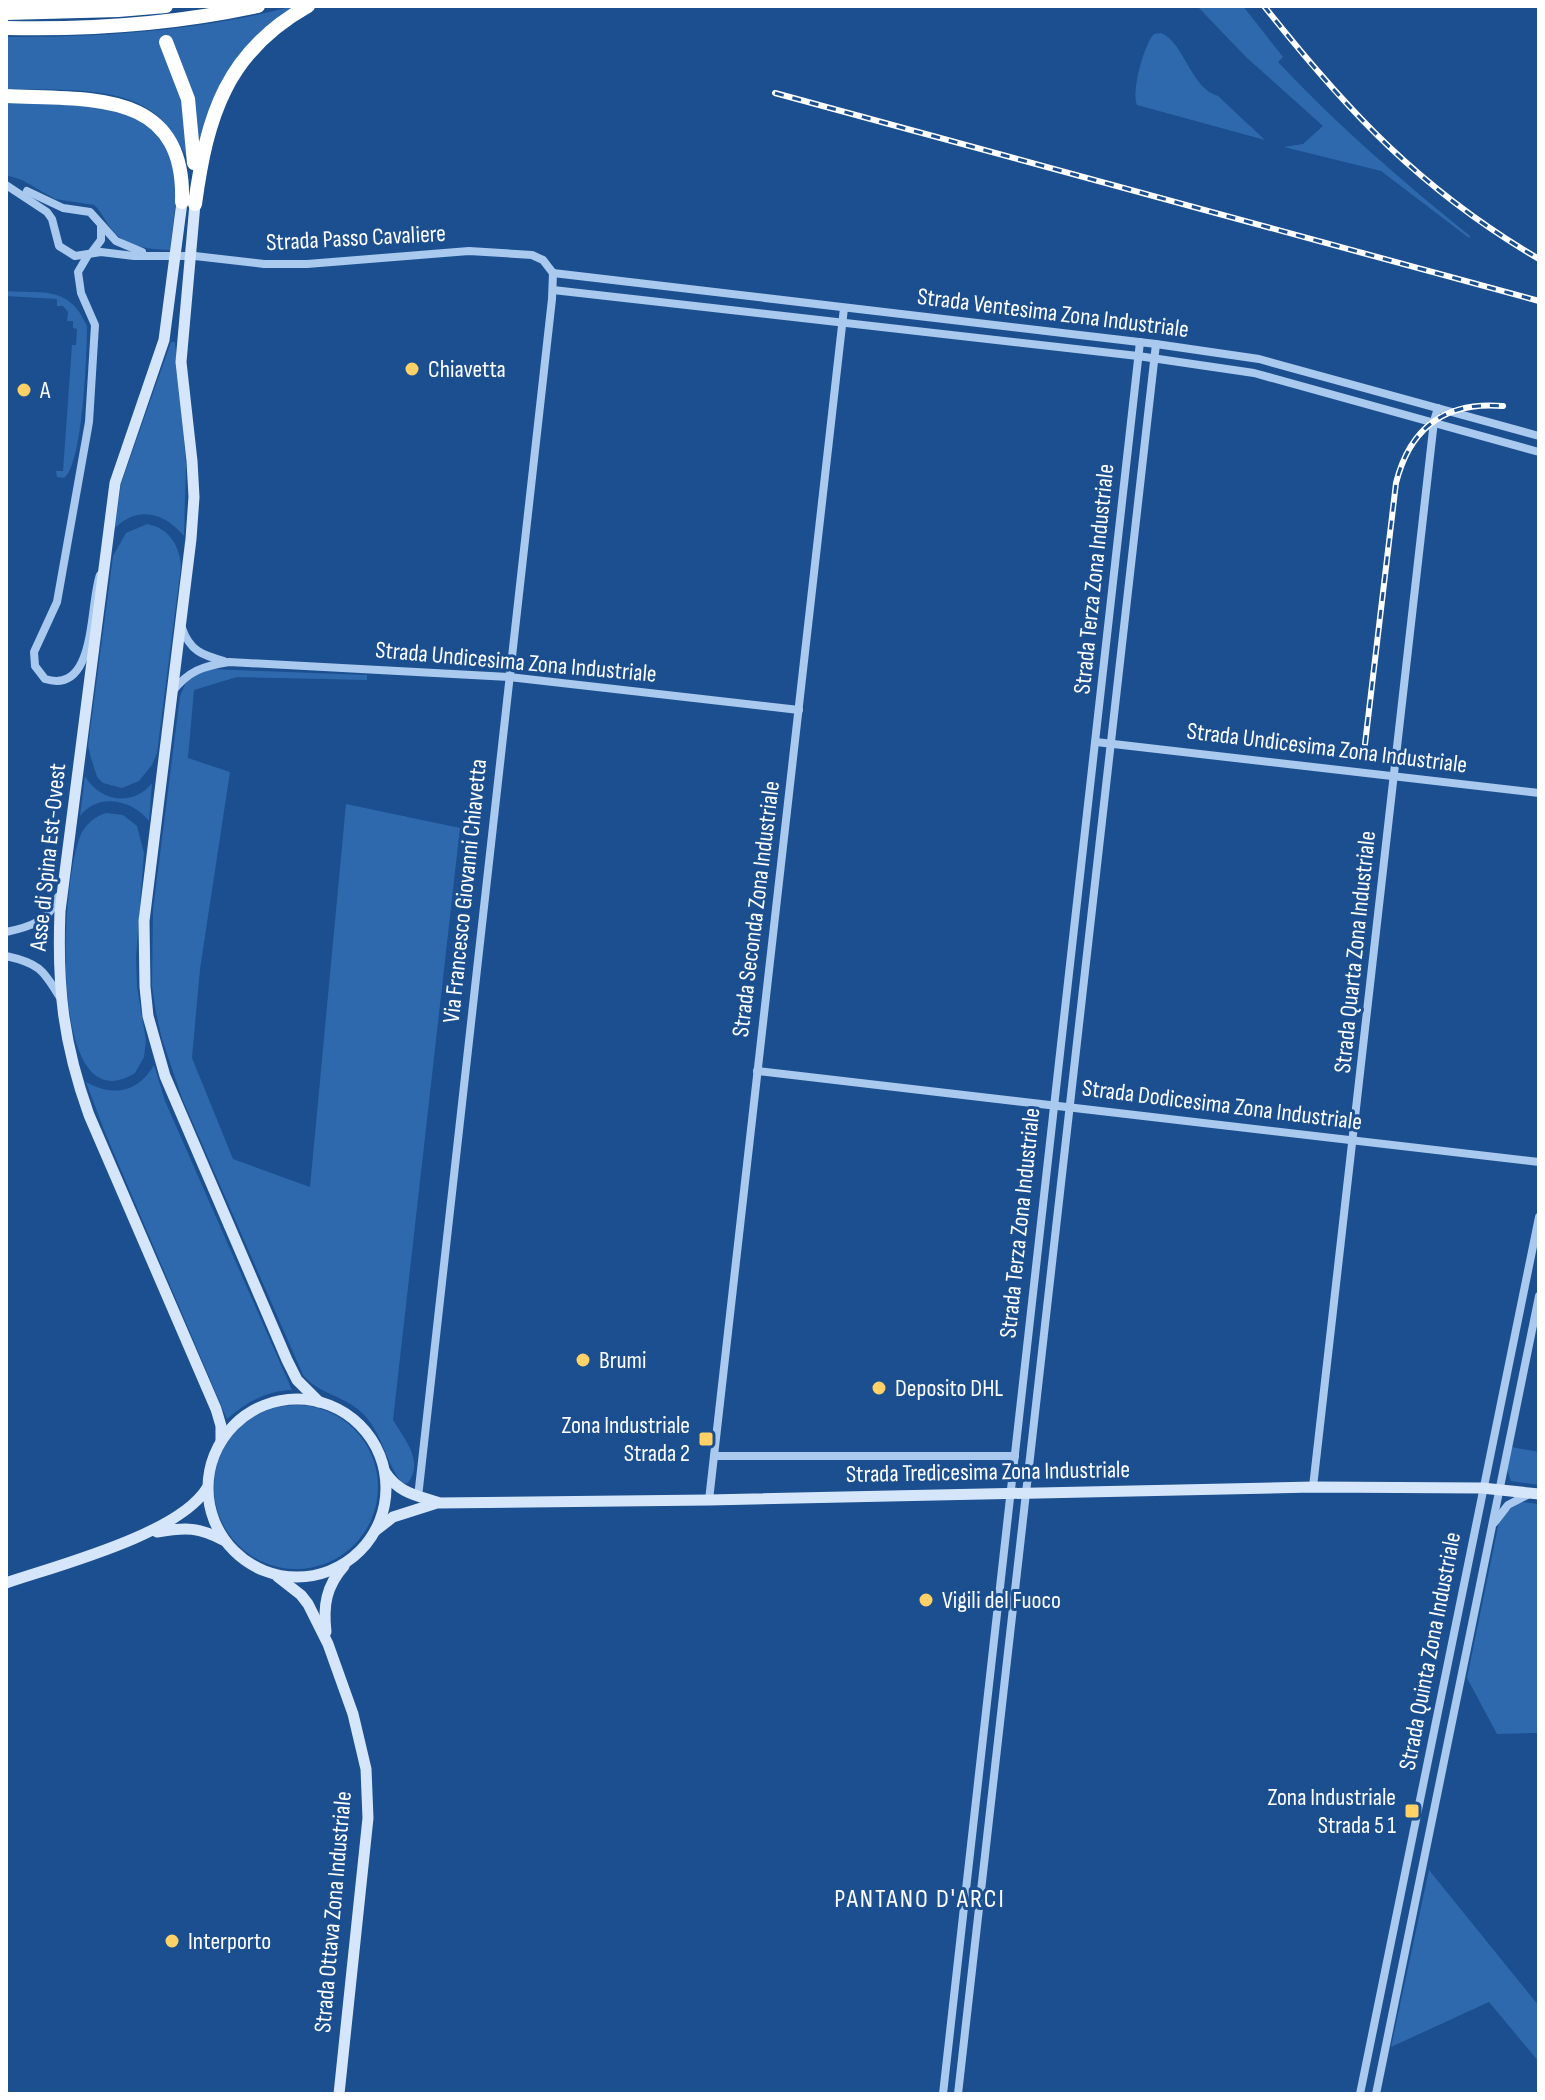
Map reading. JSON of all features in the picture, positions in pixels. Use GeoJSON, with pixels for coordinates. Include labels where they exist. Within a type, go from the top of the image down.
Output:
{"type":"FeatureCollection","features":[{"type":"Feature","properties":{"kind":"highway"},"geometry":{"type":"LineString","coordinates":[[6,13],[91,12],[166,6]]}},
{"type":"Feature","properties":{"kind":"highway"},"geometry":{"type":"LineString","coordinates":[[6,28],[60,29],[149,24],[258,6]]}},
{"type":"Feature","properties":{"kind":"highway"},"geometry":{"type":"LineString","coordinates":[[188,203],[206,137],[228,83],[271,31],[308,6]]}},
{"type":"Feature","properties":{"kind":"highway"},"geometry":{"type":"LineString","coordinates":[[166,42],[188,99],[192,127],[188,203]]}},
{"type":"Feature","properties":{"kind":"highway"},"geometry":{"type":"LineString","coordinates":[[6,96],[103,101],[136,111],[150,120],[171,143],[182,173],[188,203]]}},
{"type":"Feature","properties":{"kind":"main road","name":"Asse di Spina Est-Ovest"},"geometry":{"type":"LineString","coordinates":[[188,203],[164,340],[115,483],[64,876],[59,925],[59,997],[73,1067],[89,1115],[216,1409],[221,1440]]}},
{"type":"Feature","properties":{"kind":"main road"},"geometry":{"type":"LineString","coordinates":[[188,203],[189,261],[181,362],[194,497],[144,921],[143,956],[148,1016],[165,1076],[287,1360],[297,1380],[319,1402]]}},
{"type":"Feature","properties":{"kind":"main road"},"geometry":{"type":"LineString","coordinates":[[226,1542],[212,1516],[208,1487],[210,1466],[221,1440],[240,1419],[264,1405],[291,1399],[319,1402],[339,1410],[361,1426],[393,1484],[402,1492],[437,1503]]}},
{"type":"Feature","properties":{"kind":"main road"},"geometry":{"type":"LineString","coordinates":[[328,1644],[324,1612],[326,1594],[336,1575],[364,1548],[375,1531],[385,1497],[384,1469]]}},
{"type":"Feature","properties":{"kind":"main road"},"geometry":{"type":"LineString","coordinates":[[6,1583],[144,1535],[193,1506],[208,1487]]}},
{"type":"Feature","properties":{"kind":"main road","name":"Strada Tredicesima Zona Industriale"},"geometry":{"type":"LineString","coordinates":[[437,1503],[1313,1487],[1482,1488],[1536,1494]]}},
{"type":"Feature","properties":{"kind":"main road"},"geometry":{"type":"LineString","coordinates":[[375,1531],[393,1517],[437,1503]]}},
{"type":"Feature","properties":{"kind":"main road"},"geometry":{"type":"LineString","coordinates":[[144,1535],[187,1527],[209,1532],[226,1542],[244,1560],[289,1584],[308,1604],[328,1644]]}},
{"type":"Feature","properties":{"kind":"main road"},"geometry":{"type":"LineString","coordinates":[[274,1575],[316,1575],[348,1561]]}},
{"type":"Feature","properties":{"kind":"main road","name":"Strada Ottava Zona Industriale"},"geometry":{"type":"LineString","coordinates":[[328,1644],[353,1714],[366,1769],[368,1818],[339,2094]]}},
{"type":"Feature","properties":{"kind":"street"},"geometry":{"type":"LineString","coordinates":[[6,185],[74,210],[90,212],[116,241],[131,250],[154,255]]}},
{"type":"Feature","properties":{"kind":"street"},"geometry":{"type":"LineString","coordinates":[[6,185],[42,207],[52,219],[56,238],[64,251],[75,256],[90,253],[154,255]]}},
{"type":"Feature","properties":{"kind":"street"},"geometry":{"type":"LineString","coordinates":[[55,229],[62,216],[74,210]]}},
{"type":"Feature","properties":{"kind":"street"},"geometry":{"type":"LineString","coordinates":[[101,225],[101,240],[78,272],[81,293],[95,325],[89,422],[57,602],[34,652],[35,666],[45,679],[64,682],[76,674],[89,634],[94,590],[104,563]]}},
{"type":"Feature","properties":{"kind":"street","name":"Strada Passo Cavaliere"},"geometry":{"type":"LineString","coordinates":[[154,255],[264,264],[307,264],[433,253],[518,253],[543,260],[553,273]]}},
{"type":"Feature","properties":{"kind":"street","name":"Via Francesco Giovanni Chiavetta"},"geometry":{"type":"LineString","coordinates":[[418,1497],[553,273]]}},
{"type":"Feature","properties":{"kind":"street","name":"Strada Ventesima Zona Industriale"},"geometry":{"type":"LineString","coordinates":[[553,273],[1140,342],[1259,359],[1539,436]]}},
{"type":"Feature","properties":{"kind":"street","name":"Strada Ventesima Zona Industriale"},"geometry":{"type":"LineString","coordinates":[[553,290],[1071,348],[1254,373],[1539,452]]}},
{"type":"Feature","properties":{"kind":"street","name":"Strada Seconda Zona Industriale"},"geometry":{"type":"LineString","coordinates":[[709,1500],[844,308]]}},
{"type":"Feature","properties":{"kind":"street"},"geometry":{"type":"LineString","coordinates":[[1006,341],[1008,327]]}},
{"type":"Feature","properties":{"kind":"street"},"geometry":{"type":"LineString","coordinates":[[1071,348],[1073,334]]}},
{"type":"Feature","properties":{"kind":"street","name":"Strada Terza Zona Industriale"},"geometry":{"type":"LineString","coordinates":[[943,2094],[1140,342]]}},
{"type":"Feature","properties":{"kind":"street","name":"Strada Terza Zona Industriale"},"geometry":{"type":"LineString","coordinates":[[958,2094],[1156,344]]}},
{"type":"Feature","properties":{"kind":"street"},"geometry":{"type":"LineString","coordinates":[[1328,393],[1331,379]]}},
{"type":"Feature","properties":{"kind":"street"},"geometry":{"type":"LineString","coordinates":[[1134,399],[1149,401]]}},
{"type":"Feature","properties":{"kind":"street","name":"Strada Quarta Zona Industriale"},"geometry":{"type":"LineString","coordinates":[[1313,1487],[1434,421],[1438,408]]}},
{"type":"Feature","properties":{"kind":"street"},"geometry":{"type":"LineString","coordinates":[[1487,437],[1491,423]]}},
{"type":"Feature","properties":{"kind":"street"},"geometry":{"type":"LineString","coordinates":[[1517,446],[1521,432]]}},
{"type":"Feature","properties":{"kind":"street"},"geometry":{"type":"LineString","coordinates":[[1125,483],[1139,485]]}},
{"type":"Feature","properties":{"kind":"street"},"geometry":{"type":"LineString","coordinates":[[180,621],[186,639],[196,652],[229,662]]}},
{"type":"Feature","properties":{"kind":"street"},"geometry":{"type":"LineString","coordinates":[[172,693],[180,682],[199,668],[229,662]]}},
{"type":"Feature","properties":{"kind":"street","name":"Strada Undicesima Zona Industriale"},"geometry":{"type":"LineString","coordinates":[[229,662],[509,677],[799,710]]}},
{"type":"Feature","properties":{"kind":"street"},"geometry":{"type":"LineString","coordinates":[[1101,693],[1116,695]]}},
{"type":"Feature","properties":{"kind":"street","name":"Strada Undicesima Zona Industriale"},"geometry":{"type":"LineString","coordinates":[[1096,742],[1539,793]]}},
{"type":"Feature","properties":{"kind":"street"},"geometry":{"type":"LineString","coordinates":[[6,932],[32,925],[50,912],[64,876]]}},
{"type":"Feature","properties":{"kind":"street"},"geometry":{"type":"LineString","coordinates":[[1072,942],[1087,944]]}},
{"type":"Feature","properties":{"kind":"street"},"geometry":{"type":"LineString","coordinates":[[6,956],[35,964],[46,973],[59,997]]}},
{"type":"Feature","properties":{"kind":"street","name":"Strada Dodicesima Zona Industriale"},"geometry":{"type":"LineString","coordinates":[[757,1071],[1539,1162]]}},
{"type":"Feature","properties":{"kind":"street","name":"Strada Quinta Zona Industriale"},"geometry":{"type":"LineString","coordinates":[[1360,2094],[1539,1217]]}},
{"type":"Feature","properties":{"kind":"street","name":"Strada Quinta Zona Industriale"},"geometry":{"type":"LineString","coordinates":[[1376,2094],[1539,1296]]}},
{"type":"Feature","properties":{"kind":"street"},"geometry":{"type":"LineString","coordinates":[[1027,1359],[1042,1362]]}},
{"type":"Feature","properties":{"kind":"street"},"geometry":{"type":"LineString","coordinates":[[714,1456],[1015,1456]]}},
{"type":"Feature","properties":{"kind":"street"},"geometry":{"type":"LineString","coordinates":[[1492,1527],[1503,1509],[1536,1494]]}},
{"type":"Feature","properties":{"kind":"street"},"geometry":{"type":"LineString","coordinates":[[971,1843],[986,1845]]}},
{"type":"Feature","properties":{"kind":"shaded area"},"geometry":{"type":"Polygon","coordinates":[[[294,6],[295,9],[254,43],[199,149],[177,76],[191,156],[186,156],[162,120],[147,108],[129,100],[88,91],[6,89],[6,37],[151,31],[258,15],[294,6]]]}},
{"type":"Feature","properties":{"kind":"shaded area"},"geometry":{"type":"Polygon","coordinates":[[[1197,6],[1243,6],[1283,57],[1278,62],[1300,85],[1469,238],[1381,171],[1284,147],[1303,144],[1323,126],[1246,57],[1197,6]]]}},
{"type":"Feature","properties":{"kind":"shaded area"},"geometry":{"type":"Polygon","coordinates":[[[1161,33],[1176,46],[1201,84],[1265,140],[1137,105],[1137,79],[1143,57],[1150,39],[1154,34],[1161,33]]]}},
{"type":"Feature","properties":{"kind":"shaded area"},"geometry":{"type":"Polygon","coordinates":[[[6,103],[83,105],[109,109],[133,117],[153,130],[167,149],[175,176],[170,250],[144,248],[129,243],[116,234],[94,205],[55,199],[22,180],[6,175],[6,103]]]}},
{"type":"Feature","properties":{"kind":"shaded area"},"geometry":{"type":"Polygon","coordinates":[[[6,291],[54,294],[72,304],[87,326],[80,431],[76,452],[64,478],[57,477],[56,471],[63,471],[72,345],[76,345],[77,329],[73,328],[73,321],[67,321],[68,312],[63,306],[57,306],[57,299],[6,296],[6,291]]]}},
{"type":"Feature","properties":{"kind":"shaded area"},"geometry":{"type":"Polygon","coordinates":[[[171,342],[175,342],[186,464],[184,536],[168,522],[151,515],[133,516],[115,528],[121,484],[171,342]]]}},
{"type":"Feature","properties":{"kind":"shaded area"},"geometry":{"type":"Polygon","coordinates":[[[147,524],[161,529],[172,539],[181,566],[157,753],[139,781],[122,788],[103,783],[97,777],[88,746],[113,556],[126,533],[147,524]]]}},
{"type":"Feature","properties":{"kind":"shaded area"},"geometry":{"type":"Polygon","coordinates":[[[209,669],[367,675],[367,680],[237,677],[194,690],[188,758],[230,772],[200,969],[192,1058],[233,1159],[310,1187],[346,804],[460,828],[393,1420],[413,1459],[414,1467],[408,1483],[403,1484],[397,1476],[374,1429],[361,1412],[317,1387],[303,1375],[182,1098],[162,1039],[152,986],[153,910],[180,696],[188,678],[209,669]]]}},
{"type":"Feature","properties":{"kind":"shaded area"},"geometry":{"type":"Polygon","coordinates":[[[85,776],[99,791],[117,798],[136,796],[152,783],[149,821],[134,808],[106,801],[88,808],[80,816],[85,776]]]}},
{"type":"Feature","properties":{"kind":"shaded area"},"geometry":{"type":"Polygon","coordinates":[[[106,813],[123,815],[137,826],[144,853],[136,957],[137,987],[146,1040],[144,1057],[135,1073],[106,1080],[86,1064],[73,1032],[67,988],[66,940],[69,894],[82,832],[92,820],[106,813]]]}},
{"type":"Feature","properties":{"kind":"shaded area"},"geometry":{"type":"Polygon","coordinates":[[[154,1065],[165,1101],[292,1390],[257,1398],[227,1419],[86,1082],[106,1090],[124,1090],[140,1082],[154,1065]]]}},
{"type":"Feature","properties":{"kind":"shaded area"},"geometry":{"type":"Polygon","coordinates":[[[296,1405],[327,1411],[354,1429],[372,1456],[378,1487],[372,1518],[354,1545],[327,1563],[296,1569],[265,1563],[238,1545],[220,1518],[214,1487],[220,1456],[238,1429],[265,1411],[296,1405]]]}},
{"type":"Feature","properties":{"kind":"shaded area"},"geometry":{"type":"Polygon","coordinates":[[[1511,1447],[1539,1452],[1539,1485],[1511,1481],[1507,1469],[1511,1447]]]}},
{"type":"Feature","properties":{"kind":"shaded area"},"geometry":{"type":"Polygon","coordinates":[[[1521,1502],[1539,1504],[1539,1733],[1497,1734],[1467,1678],[1499,1522],[1506,1512],[1521,1502]]]}},
{"type":"Feature","properties":{"kind":"shaded area"},"geometry":{"type":"Polygon","coordinates":[[[1429,1870],[1539,2006],[1539,2062],[1489,2002],[1391,2047],[1429,1870]]]}},
{"type":"Feature","properties":{"kind":"railway"},"geometry":{"type":"LineString","coordinates":[[1264,6],[1326,81],[1422,177],[1497,233],[1539,259]]}},
{"type":"Feature","properties":{"kind":"railway"},"geometry":{"type":"LineString","coordinates":[[775,93],[1539,301]]}},
{"type":"Feature","properties":{"kind":"railway"},"geometry":{"type":"LineString","coordinates":[[1365,744],[1396,483],[1402,463],[1421,433],[1448,413],[1464,408],[1503,406]]}},
{"type":"Feature","properties":{"kind":"place","name":"Chiavetta"},"geometry":{"type":"Point","coordinates":[412,369]}},
{"type":"Feature","properties":{"kind":"place","name":"A"},"geometry":{"type":"Point","coordinates":[24,390]}},
{"type":"Feature","properties":{"kind":"place","name":"Brumi"},"geometry":{"type":"Point","coordinates":[583,1360]}},
{"type":"Feature","properties":{"kind":"place","name":"Deposito DHL"},"geometry":{"type":"Point","coordinates":[879,1388]}},
{"type":"Feature","properties":{"kind":"place","name":"Zona Industriale Strada 2"},"geometry":{"type":"Point","coordinates":[706,1439]}},
{"type":"Feature","properties":{"kind":"place","name":"Vigili del Fuoco"},"geometry":{"type":"Point","coordinates":[926,1600]}},
{"type":"Feature","properties":{"kind":"place","name":"Zona Industriale Strada 5 1"},"geometry":{"type":"Point","coordinates":[1412,1811]}},
{"type":"Feature","properties":{"kind":"place","name":"Interporto"},"geometry":{"type":"Point","coordinates":[172,1941]}},
{"type":"Feature","properties":{"kind":"district","name":"PANTANO D'ARCI"},"geometry":{"type":"Point","coordinates":[920,1899]}}]}
